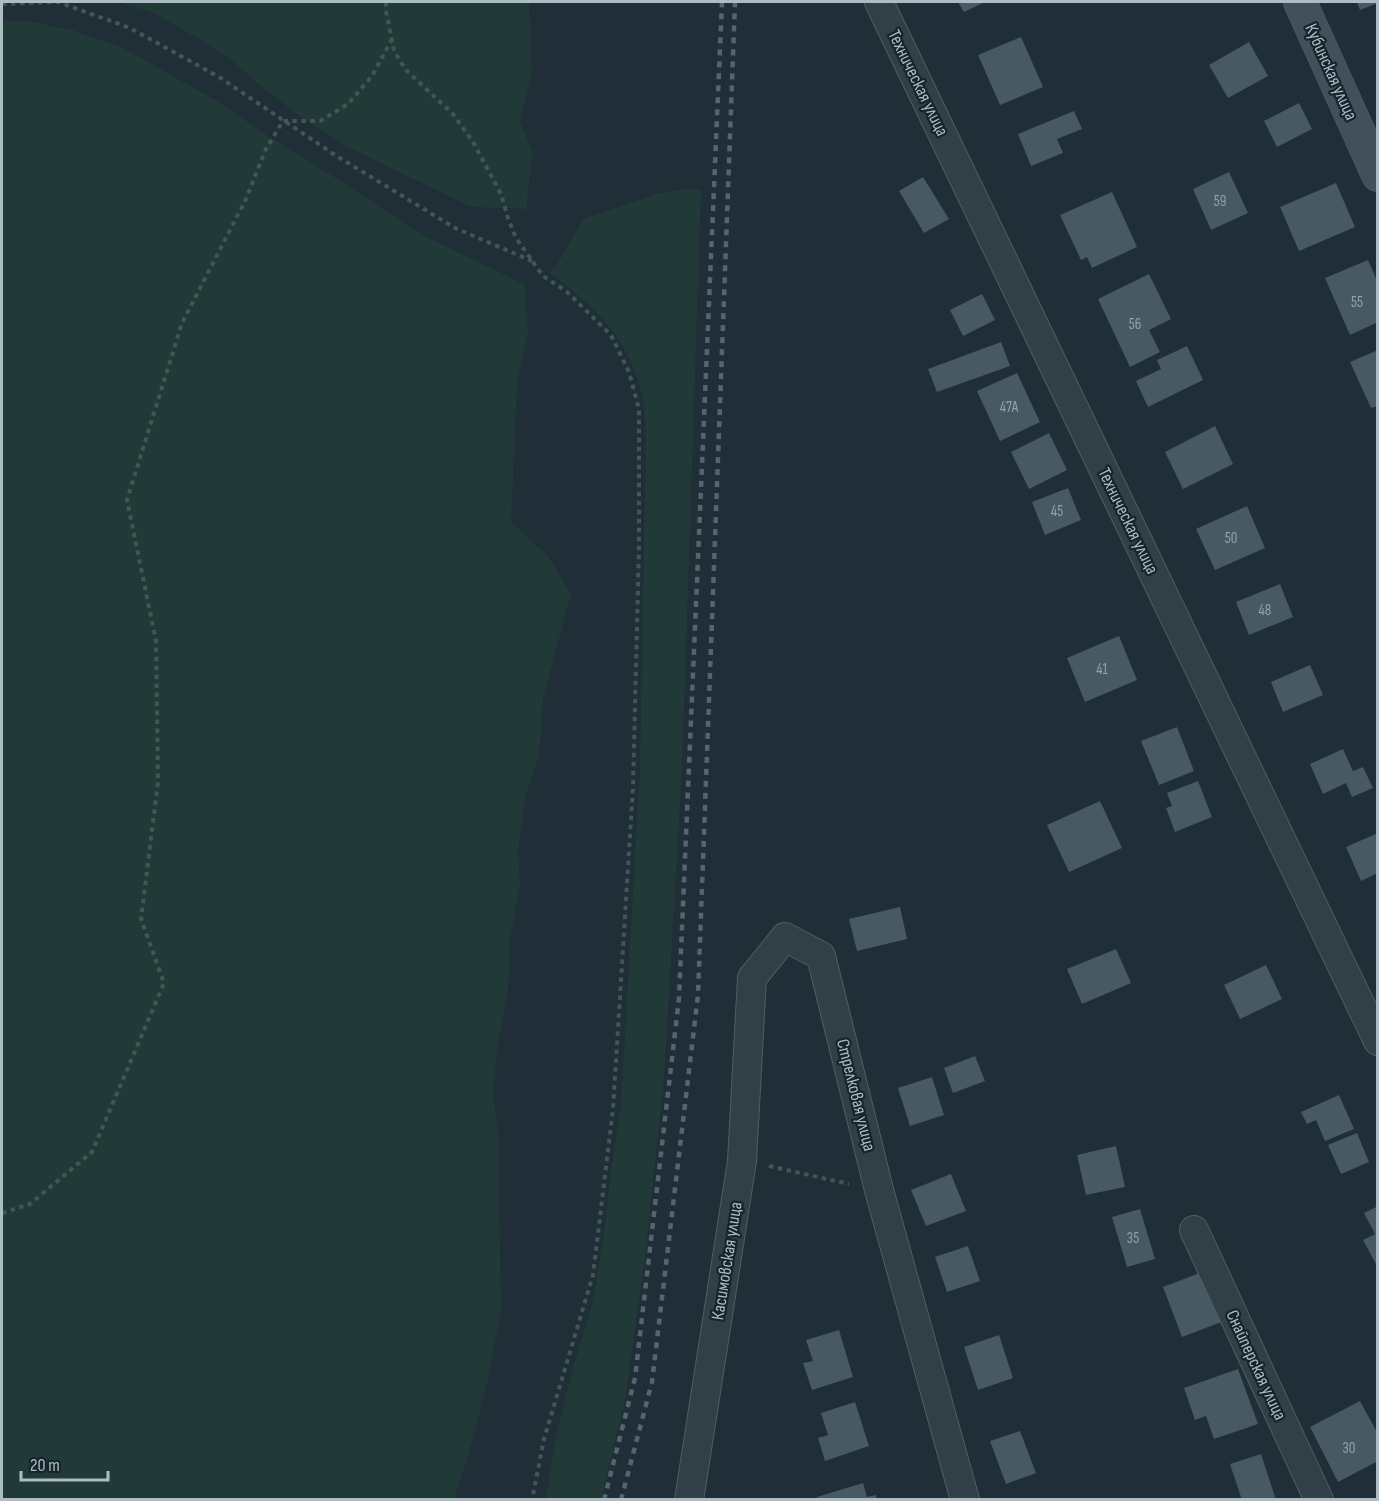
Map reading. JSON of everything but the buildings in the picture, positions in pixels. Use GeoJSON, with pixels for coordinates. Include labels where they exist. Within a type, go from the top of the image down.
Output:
{"type":"FeatureCollection","features":[{"type":"Feature","properties":{"kind":"street","name":"Техническая улица"},"geometry":{"type":"LineString","coordinates":[[879,2],[1377,1041]]}},
{"type":"Feature","properties":{"kind":"street","name":"Кубинская улица"},"geometry":{"type":"LineString","coordinates":[[1300,2],[1377,175]]}},
{"type":"Feature","properties":{"kind":"street","name":"Стрелковая улица"},"geometry":{"type":"LineString","coordinates":[[742,1161],[752,978],[784,937],[821,956],[879,1190],[965,1500]]}},
{"type":"Feature","properties":{"kind":"street","name":"Касимовская улица"},"geometry":{"type":"LineString","coordinates":[[689,1500],[742,1161]]}},
{"type":"Feature","properties":{"kind":"street","name":"Снайперская улица"},"geometry":{"type":"LineString","coordinates":[[1194,1230],[1319,1500]]}},
{"type":"Feature","properties":{"kind":"path"},"geometry":{"type":"LineString","coordinates":[[2,4],[58,2],[130,28],[219,77],[335,155],[455,228],[534,262]]}},
{"type":"Feature","properties":{"kind":"path"},"geometry":{"type":"LineString","coordinates":[[386,2],[394,51],[406,70],[453,114],[473,142],[501,194],[516,238],[543,276],[566,291],[611,335],[629,372],[639,409],[639,546],[633,787],[612,1109],[593,1275],[544,1439],[532,1500]]}},
{"type":"Feature","properties":{"kind":"path"},"geometry":{"type":"LineString","coordinates":[[283,121],[320,121],[348,104],[372,76],[392,38]]}},
{"type":"Feature","properties":{"kind":"path"},"geometry":{"type":"LineString","coordinates":[[2,1213],[30,1204],[92,1152],[164,983],[141,919],[158,782],[156,641],[127,500],[182,323],[245,201],[266,149],[283,121]]}},
{"type":"Feature","properties":{"kind":"path"},"geometry":{"type":"LineString","coordinates":[[742,1161],[879,1190]]}},
{"type":"Feature","properties":{"kind":"green space"},"geometry":{"type":"Polygon","coordinates":[[[118,2],[529,2],[532,74],[520,122],[533,152],[526,209],[471,207],[346,146],[305,120],[257,83],[233,61],[198,38],[154,13],[118,2]]]}},
{"type":"Feature","properties":{"kind":"green space"},"geometry":{"type":"Polygon","coordinates":[[[2,21],[28,21],[72,30],[125,49],[217,101],[424,236],[524,284],[528,332],[517,384],[511,522],[548,556],[571,594],[543,698],[539,755],[525,799],[518,850],[520,883],[510,940],[508,990],[498,1042],[493,1091],[498,1133],[501,1309],[489,1375],[473,1439],[454,1499],[2,1499],[2,21]]]}},
{"type":"Feature","properties":{"kind":"green space"},"geometry":{"type":"Polygon","coordinates":[[[677,190],[701,190],[682,770],[664,1078],[645,1259],[625,1400],[601,1499],[546,1499],[556,1437],[591,1308],[603,1244],[621,1105],[640,770],[646,434],[644,405],[637,376],[620,341],[596,311],[550,273],[584,219],[656,194],[677,190]]]}},
{"type":"Feature","properties":{"kind":"railway"},"geometry":{"type":"LineString","coordinates":[[604,1500],[635,1378],[679,998],[722,2]]}},
{"type":"Feature","properties":{"kind":"railway"},"geometry":{"type":"LineString","coordinates":[[621,1500],[652,1382],[698,995],[735,2]]}}]}
